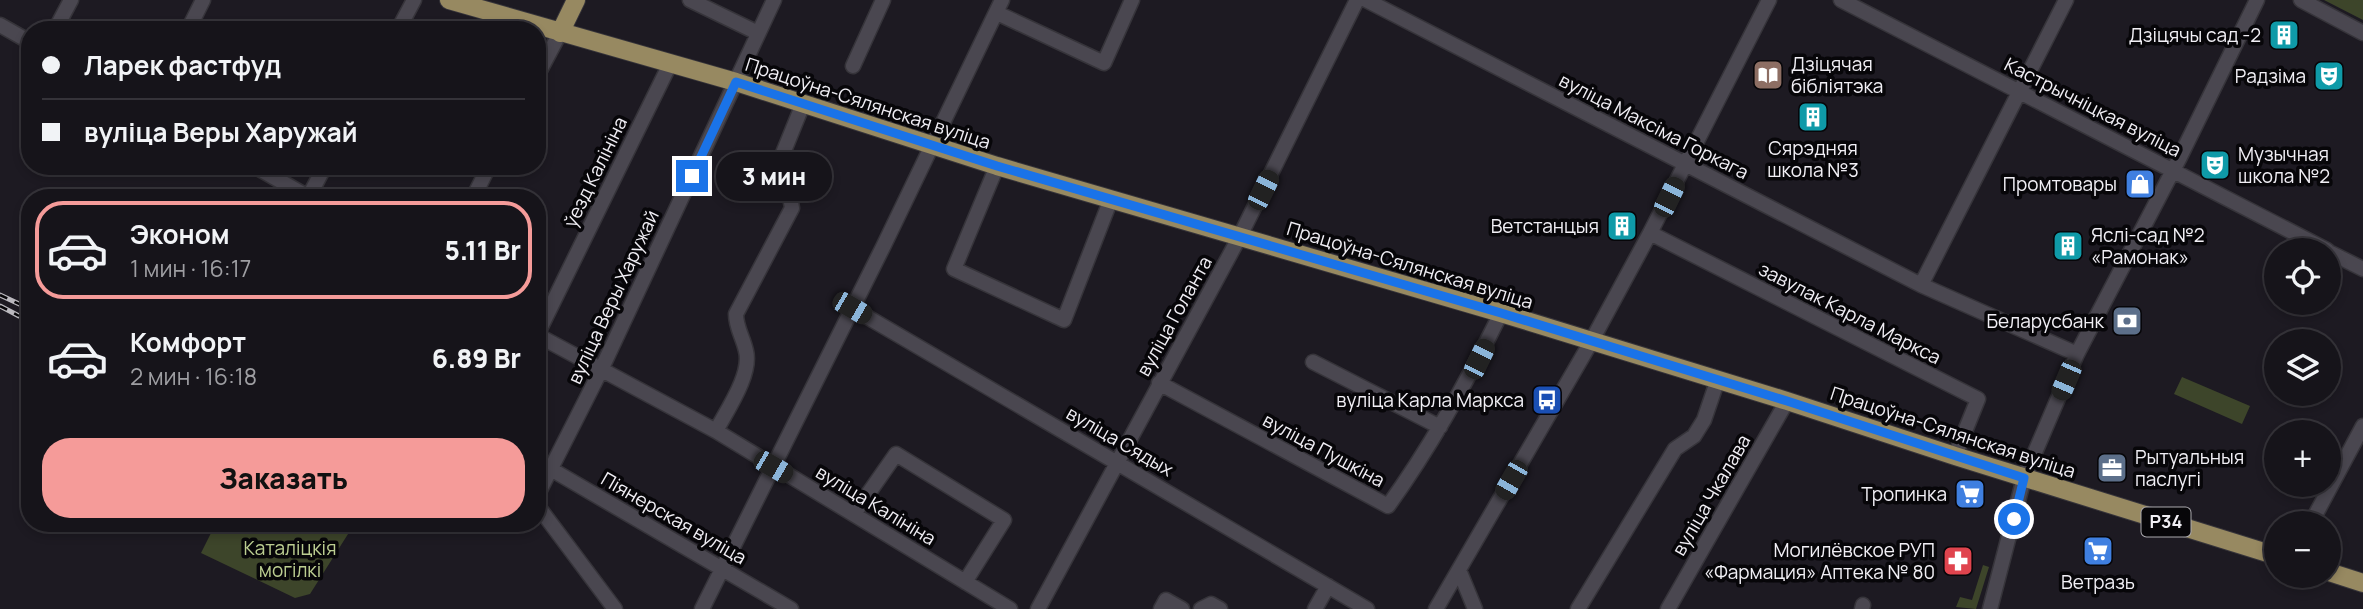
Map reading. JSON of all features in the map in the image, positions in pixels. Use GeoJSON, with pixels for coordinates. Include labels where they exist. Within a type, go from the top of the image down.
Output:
{"type":"FeatureCollection","features":[{"type":"Feature","properties":{"kind":"main road","name":"Працоўна-Сялянская вуліца"},"geometry":{"type":"LineString","coordinates":[[449,0],[520,21]]}},
{"type":"Feature","properties":{"kind":"main road"},"geometry":{"type":"LineString","coordinates":[[560,33],[576,0]]}},
{"type":"Feature","properties":{"kind":"main road","name":"Працоўна-Сялянская вуліца"},"geometry":{"type":"LineString","coordinates":[[546,29],[736,82],[997,166],[1501,313],[2264,552]]}},
{"type":"Feature","properties":{"kind":"main road"},"geometry":{"type":"LineString","coordinates":[[2341,576],[2363,583]]}},
{"type":"Feature","properties":{"kind":"street"},"geometry":{"type":"LineString","coordinates":[[60,21],[71,0]]}},
{"type":"Feature","properties":{"kind":"street"},"geometry":{"type":"LineString","coordinates":[[192,21],[203,0]]}},
{"type":"Feature","properties":{"kind":"street"},"geometry":{"type":"LineString","coordinates":[[403,21],[414,0]]}},
{"type":"Feature","properties":{"kind":"street"},"geometry":{"type":"LineString","coordinates":[[690,0],[758,33]]}},
{"type":"Feature","properties":{"kind":"street","name":"вуліца Веры Харужай"},"geometry":{"type":"LineString","coordinates":[[546,479],[601,370],[774,0]]}},
{"type":"Feature","properties":{"kind":"street"},"geometry":{"type":"LineString","coordinates":[[853,66],[883,0]]}},
{"type":"Feature","properties":{"kind":"street"},"geometry":{"type":"LineString","coordinates":[[702,609],[1000,7],[1104,63],[1132,0]]}},
{"type":"Feature","properties":{"kind":"street","name":"вуліца Голанта"},"geometry":{"type":"LineString","coordinates":[[1038,609],[1240,236],[1357,0]]}},
{"type":"Feature","properties":{"kind":"street","name":"вуліца Максіма Горкага"},"geometry":{"type":"LineString","coordinates":[[1366,0],[1921,285],[2077,354]]}},
{"type":"Feature","properties":{"kind":"street"},"geometry":{"type":"LineString","coordinates":[[1436,609],[1591,342],[1769,0]]}},
{"type":"Feature","properties":{"kind":"street","name":"Кастрычніцкая вуліца"},"geometry":{"type":"LineString","coordinates":[[1841,0],[2303,238]]}},
{"type":"Feature","properties":{"kind":"street"},"geometry":{"type":"LineString","coordinates":[[1921,285],[2066,0]]}},
{"type":"Feature","properties":{"kind":"street"},"geometry":{"type":"LineString","coordinates":[[1990,609],[2024,478],[2077,354],[2257,0]]}},
{"type":"Feature","properties":{"kind":"street"},"geometry":{"type":"LineString","coordinates":[[2301,0],[2363,33]]}},
{"type":"Feature","properties":{"kind":"street"},"geometry":{"type":"LineString","coordinates":[[0,25],[21,37]]}},
{"type":"Feature","properties":{"kind":"street"},"geometry":{"type":"LineString","coordinates":[[546,59],[560,33]]}},
{"type":"Feature","properties":{"kind":"street","name":"ўезд Калініна"},"geometry":{"type":"LineString","coordinates":[[546,317],[670,64]]}},
{"type":"Feature","properties":{"kind":"street"},"geometry":{"type":"LineString","coordinates":[[716,431],[748,368],[746,350],[736,326],[736,314],[792,208],[790,197],[779,191],[775,185],[775,173],[803,104]]}},
{"type":"Feature","properties":{"kind":"street"},"geometry":{"type":"LineString","coordinates":[[997,166],[954,269],[1063,320],[1111,199]]}},
{"type":"Feature","properties":{"kind":"street"},"geometry":{"type":"LineString","coordinates":[[270,175],[295,189]]}},
{"type":"Feature","properties":{"kind":"street","name":"завулак Карла Маркса"},"geometry":{"type":"LineString","coordinates":[[1650,233],[1978,400],[1955,456]]}},
{"type":"Feature","properties":{"kind":"street","name":"Кастрычніцкая вуліца"},"geometry":{"type":"LineString","coordinates":[[2341,258],[2363,269]]}},
{"type":"Feature","properties":{"kind":"street","name":"вуліца Сядых"},"geometry":{"type":"LineString","coordinates":[[852,308],[1367,609]]}},
{"type":"Feature","properties":{"kind":"street","name":"вуліца Пушкіна"},"geometry":{"type":"LineString","coordinates":[[1159,383],[1388,506],[1440,427],[1479,359],[1501,313]]}},
{"type":"Feature","properties":{"kind":"street","name":"вуліца Калініна"},"geometry":{"type":"LineString","coordinates":[[546,340],[716,431],[1010,609]]}},
{"type":"Feature","properties":{"kind":"street"},"geometry":{"type":"LineString","coordinates":[[1312,362],[1440,427]]}},
{"type":"Feature","properties":{"kind":"street"},"geometry":{"type":"LineString","coordinates":[[1578,609],[1675,449],[1694,436],[1704,420],[1718,380]]}},
{"type":"Feature","properties":{"kind":"street","name":"вуліца Чкалава"},"geometry":{"type":"LineString","coordinates":[[1668,609],[1787,401]]}},
{"type":"Feature","properties":{"kind":"street"},"geometry":{"type":"LineString","coordinates":[[2317,511],[2363,426]]}},
{"type":"Feature","properties":{"kind":"street"},"geometry":{"type":"LineString","coordinates":[[854,514],[896,454],[993,513],[1003,520],[965,582]]}},
{"type":"Feature","properties":{"kind":"street","name":"Піянерская вуліца"},"geometry":{"type":"LineString","coordinates":[[546,466],[791,609]]}},
{"type":"Feature","properties":{"kind":"street"},"geometry":{"type":"LineString","coordinates":[[546,517],[615,609]]}},
{"type":"Feature","properties":{"kind":"street"},"geometry":{"type":"LineString","coordinates":[[1459,570],[1475,609]]}},
{"type":"Feature","properties":{"kind":"street"},"geometry":{"type":"LineString","coordinates":[[1315,609],[1328,586]]}},
{"type":"Feature","properties":{"kind":"street"},"geometry":{"type":"LineString","coordinates":[[1161,609],[1166,600],[1182,609]]}},
{"type":"Feature","properties":{"kind":"street"},"geometry":{"type":"LineString","coordinates":[[1201,609],[1211,604],[1220,609]]}},
{"type":"Feature","properties":{"kind":"green space"},"geometry":{"type":"Polygon","coordinates":[[[2324,0],[2363,0],[2363,20],[2324,0]]]}},
{"type":"Feature","properties":{"kind":"green space"},"geometry":{"type":"Polygon","coordinates":[[[2182,377],[2250,406],[2242,424],[2174,394],[2182,377]]]}},
{"type":"Feature","properties":{"kind":"green space","name":"Каталіцкія могілкі"},"geometry":{"type":"Polygon","coordinates":[[[212,532],[349,532],[310,594],[295,598],[201,553],[212,532]]]}},
{"type":"Feature","properties":{"kind":"green space"},"geometry":{"type":"Polygon","coordinates":[[[1983,565],[1989,567],[1976,609],[1956,607],[1960,597],[1972,600],[1983,565]]]}},
{"type":"Feature","properties":{"kind":"railway"},"geometry":{"type":"LineString","coordinates":[[0,295],[21,305]]}},
{"type":"Feature","properties":{"kind":"railway"},"geometry":{"type":"LineString","coordinates":[[0,306],[19,316]]}},
{"type":"Feature","properties":{"kind":"place","name":"Дзіцячы сад -2"},"geometry":{"type":"Point","coordinates":[2284,35]}},
{"type":"Feature","properties":{"kind":"place","name":"Дзіцячая бібліятэка"},"geometry":{"type":"Point","coordinates":[1768,75]}},
{"type":"Feature","properties":{"kind":"place","name":"Радзіма"},"geometry":{"type":"Point","coordinates":[2329,76]}},
{"type":"Feature","properties":{"kind":"place","name":"Сярэдняя школа №3"},"geometry":{"type":"Point","coordinates":[1813,117]}},
{"type":"Feature","properties":{"kind":"place","name":"Музычная школа №2"},"geometry":{"type":"Point","coordinates":[2215,165]}},
{"type":"Feature","properties":{"kind":"place","name":"Промтовары"},"geometry":{"type":"Point","coordinates":[2140,184]}},
{"type":"Feature","properties":{"kind":"place","name":"Ветстанцыя"},"geometry":{"type":"Point","coordinates":[1622,226]}},
{"type":"Feature","properties":{"kind":"place","name":"Яслі-сад №2 «Рамонак»"},"geometry":{"type":"Point","coordinates":[2068,246]}},
{"type":"Feature","properties":{"kind":"place","name":"Беларусбанк"},"geometry":{"type":"Point","coordinates":[2127,321]}},
{"type":"Feature","properties":{"kind":"place","name":"вуліца Карла Маркса"},"geometry":{"type":"Point","coordinates":[1547,400]}},
{"type":"Feature","properties":{"kind":"place","name":"Рытуальныя паслугі"},"geometry":{"type":"Point","coordinates":[2112,468]}},
{"type":"Feature","properties":{"kind":"place","name":"Тропинка"},"geometry":{"type":"Point","coordinates":[1970,494]}},
{"type":"Feature","properties":{"kind":"place","name":"Ветразь"},"geometry":{"type":"Point","coordinates":[2098,551]}},
{"type":"Feature","properties":{"kind":"place","name":"Могилёвское РУП «Фармация» Аптека № 80"},"geometry":{"type":"Point","coordinates":[1958,561]}},
{"type":"Feature","properties":{"kind":"route"},"geometry":{"type":"LineString","coordinates":[[692,176],[736,82],[997,166],[1501,313],[1787,401],[2024,478],[2014,519]]}}]}
